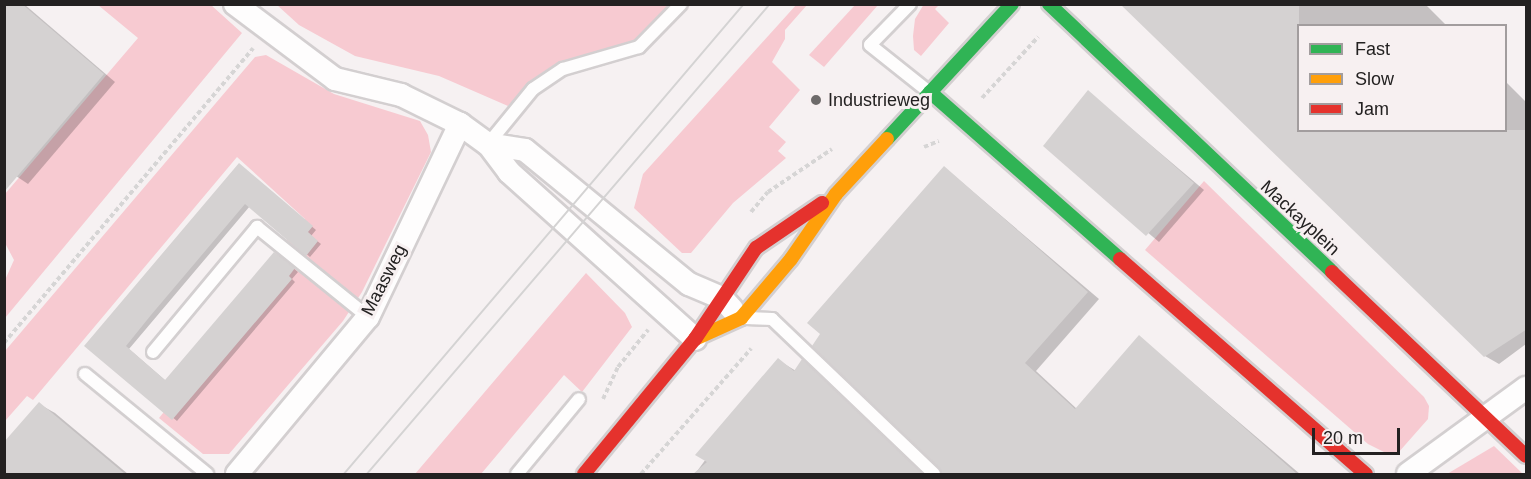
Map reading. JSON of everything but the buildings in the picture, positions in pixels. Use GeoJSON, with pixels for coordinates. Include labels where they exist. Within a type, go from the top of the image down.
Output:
{"type":"FeatureCollection","features":[{"type":"Feature","properties":{"kind":"street"},"geometry":{"type":"LineString","coordinates":[[235,4],[267,31],[335,79],[401,95],[460,124],[488,144],[508,172],[666,309],[695,339]]}},
{"type":"Feature","properties":{"kind":"street"},"geometry":{"type":"LineString","coordinates":[[695,339],[741,318],[791,259],[836,194],[1012,4]]}},
{"type":"Feature","properties":{"kind":"street","name":"Mackayplein"},"geometry":{"type":"LineString","coordinates":[[1054,10],[1527,456]]}},
{"type":"Feature","properties":{"kind":"street"},"geometry":{"type":"LineString","coordinates":[[930,92],[963,118],[1366,474]]}},
{"type":"Feature","properties":{"kind":"street","name":"Maasweg"},"geometry":{"type":"LineString","coordinates":[[237,474],[368,317],[460,124]]}},
{"type":"Feature","properties":{"kind":"street"},"geometry":{"type":"LineString","coordinates":[[488,144],[525,150],[689,285],[722,298],[741,318]]}},
{"type":"Feature","properties":{"kind":"street"},"geometry":{"type":"LineString","coordinates":[[585,474],[695,339],[761,243],[836,194]]}},
{"type":"Feature","properties":{"kind":"street"},"geometry":{"type":"LineString","coordinates":[[1408,474],[1527,388]]}},
{"type":"Feature","properties":{"kind":"lane"},"geometry":{"type":"LineString","coordinates":[[488,144],[533,89],[563,69],[639,47],[681,4]]}},
{"type":"Feature","properties":{"kind":"lane"},"geometry":{"type":"LineString","coordinates":[[910,4],[870,45],[930,92]]}},
{"type":"Feature","properties":{"kind":"lane"},"geometry":{"type":"LineString","coordinates":[[153,352],[257,227],[368,317]]}},
{"type":"Feature","properties":{"kind":"lane"},"geometry":{"type":"LineString","coordinates":[[741,318],[772,319],[934,474]]}},
{"type":"Feature","properties":{"kind":"lane"},"geometry":{"type":"LineString","coordinates":[[85,374],[207,474]]}},
{"type":"Feature","properties":{"kind":"lane"},"geometry":{"type":"LineString","coordinates":[[517,474],[579,399]]}},
{"type":"Feature","properties":{"kind":"path"},"geometry":{"type":"LineString","coordinates":[[913,151],[945,139],[1054,10]]}},
{"type":"Feature","properties":{"kind":"path"},"geometry":{"type":"LineString","coordinates":[[4,342],[267,31]]}},
{"type":"Feature","properties":{"kind":"path"},"geometry":{"type":"LineString","coordinates":[[745,218],[768,192],[839,144]]}},
{"type":"Feature","properties":{"kind":"path"},"geometry":{"type":"LineString","coordinates":[[4,252],[4,268]]}},
{"type":"Feature","properties":{"kind":"path"},"geometry":{"type":"LineString","coordinates":[[599,408],[618,367],[666,309]]}},
{"type":"Feature","properties":{"kind":"path"},"geometry":{"type":"LineString","coordinates":[[641,474],[759,340],[772,319]]}},
{"type":"Feature","properties":{"kind":"shaded area"},"geometry":{"type":"Polygon","coordinates":[[[797,4],[807,5],[785,30],[785,39],[772,62],[800,90],[769,127],[786,142],[778,151],[786,158],[733,203],[691,253],[682,253],[634,208],[643,174],[797,4]]]}},
{"type":"Feature","properties":{"kind":"shaded area"},"geometry":{"type":"Polygon","coordinates":[[[924,4],[939,5],[935,9],[949,23],[921,56],[914,50],[913,36],[915,19],[924,4]]]}},
{"type":"Feature","properties":{"kind":"shaded area"},"geometry":{"type":"Polygon","coordinates":[[[98,5],[211,5],[242,33],[5,318],[5,280],[14,260],[5,243],[5,194],[138,38],[98,5]]]}},
{"type":"Feature","properties":{"kind":"shaded area"},"geometry":{"type":"Polygon","coordinates":[[[277,5],[674,5],[632,43],[553,68],[531,81],[508,106],[439,76],[355,56],[299,25],[277,5]]]}},
{"type":"Feature","properties":{"kind":"shaded area"},"geometry":{"type":"Polygon","coordinates":[[[855,5],[878,5],[824,67],[809,55],[855,5]]]}},
{"type":"Feature","properties":{"kind":"shaded area"},"geometry":{"type":"Polygon","coordinates":[[[266,55],[334,94],[420,121],[428,135],[431,152],[362,292],[343,321],[229,454],[203,454],[159,418],[285,263],[275,253],[305,219],[237,157],[33,400],[27,396],[5,421],[5,351],[255,57],[266,55]]]}},
{"type":"Feature","properties":{"kind":"shaded area"},"geometry":{"type":"Polygon","coordinates":[[[1204,181],[1424,397],[1429,406],[1428,419],[1398,453],[1390,455],[1368,444],[1145,250],[1204,181]]]}},
{"type":"Feature","properties":{"kind":"shaded area"},"geometry":{"type":"Polygon","coordinates":[[[586,273],[625,313],[632,327],[582,392],[564,375],[481,474],[415,474],[586,273]]]}},
{"type":"Feature","properties":{"kind":"shaded area"},"geometry":{"type":"Polygon","coordinates":[[[1494,446],[1523,474],[1447,474],[1494,446]]]}},
{"type":"Feature","properties":{"kind":"tram line"},"geometry":{"type":"LineString","coordinates":[[344,474],[744,4]]}},
{"type":"Feature","properties":{"kind":"tram line"},"geometry":{"type":"LineString","coordinates":[[367,474],[770,4]]}},
{"type":"Feature","properties":{"kind":"traffic: fast"},"geometry":{"type":"LineString","coordinates":[[887,139],[1012,4]]}},
{"type":"Feature","properties":{"kind":"traffic: fast"},"geometry":{"type":"LineString","coordinates":[[1049,4],[1332,272]]}},
{"type":"Feature","properties":{"kind":"traffic: fast"},"geometry":{"type":"LineString","coordinates":[[930,92],[1120,259]]}},
{"type":"Feature","properties":{"kind":"traffic: slow"},"geometry":{"type":"LineString","coordinates":[[695,339],[741,318],[791,259],[836,194],[887,139]]}},
{"type":"Feature","properties":{"kind":"traffic: jam"},"geometry":{"type":"LineString","coordinates":[[584,474],[695,339],[756,248],[822,203]]}},
{"type":"Feature","properties":{"kind":"traffic: jam"},"geometry":{"type":"LineString","coordinates":[[1120,259],[1366,474]]}},
{"type":"Feature","properties":{"kind":"traffic: jam"},"geometry":{"type":"LineString","coordinates":[[1332,272],[1526,456]]}},
{"type":"Feature","properties":{"kind":"place","name":"Industrieweg"},"geometry":{"type":"Point","coordinates":[816,100]}}]}
